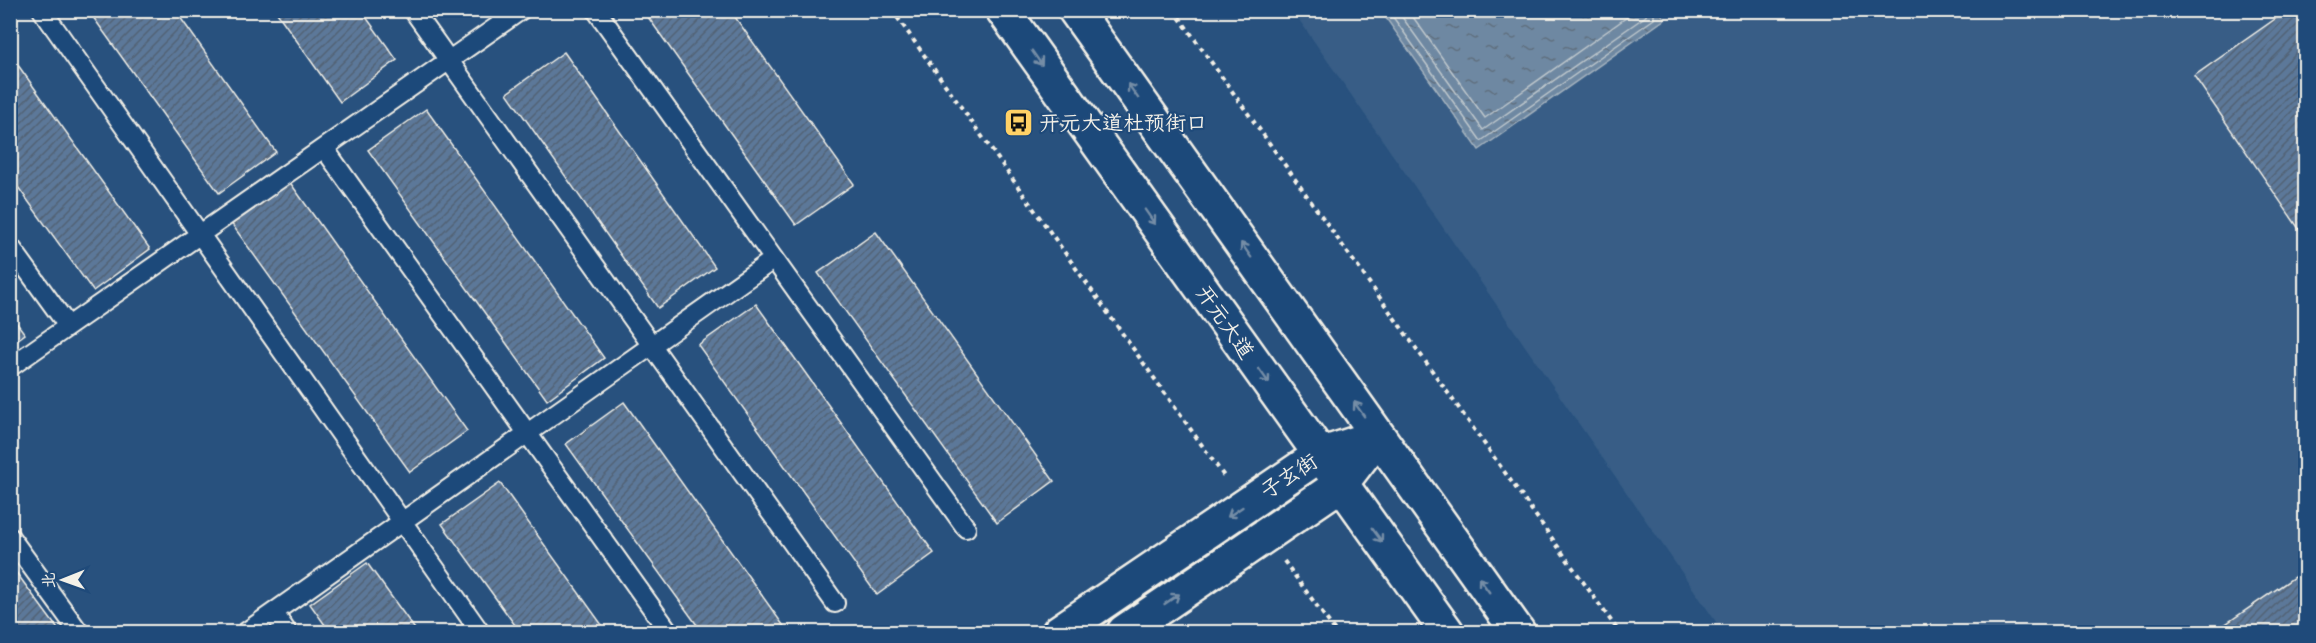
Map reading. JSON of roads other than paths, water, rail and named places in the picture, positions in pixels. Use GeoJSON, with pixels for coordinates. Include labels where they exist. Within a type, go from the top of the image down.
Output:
{"type":"FeatureCollection","features":[{"type":"Feature","properties":{"kind":"main road","name":"开元大道"},"geometry":{"type":"LineString","coordinates":[[1003,10],[1447,633]]}},
{"type":"Feature","properties":{"kind":"main road"},"geometry":{"type":"LineString","coordinates":[[1075,10],[1518,633]]}},
{"type":"Feature","properties":{"kind":"main road","name":"子玄街"},"geometry":{"type":"LineString","coordinates":[[1059,633],[1320,454],[1378,436]]}},
{"type":"Feature","properties":{"kind":"main road","name":"子玄街"},"geometry":{"type":"LineString","coordinates":[[1124,633],[1341,484],[1378,436]]}},
{"type":"Feature","properties":{"kind":"lane"},"geometry":{"type":"LineString","coordinates":[[42,10],[480,633]]}},
{"type":"Feature","properties":{"kind":"lane"},"geometry":{"type":"LineString","coordinates":[[413,10],[835,603]]}},
{"type":"Feature","properties":{"kind":"lane"},"geometry":{"type":"LineString","coordinates":[[10,366],[520,10]]}},
{"type":"Feature","properties":{"kind":"lane"},"geometry":{"type":"LineString","coordinates":[[596,10],[966,528]]}},
{"type":"Feature","properties":{"kind":"lane"},"geometry":{"type":"LineString","coordinates":[[324,148],[669,633]]}},
{"type":"Feature","properties":{"kind":"lane"},"geometry":{"type":"LineString","coordinates":[[10,246],[68,326]]}},
{"type":"Feature","properties":{"kind":"lane"},"geometry":{"type":"LineString","coordinates":[[246,633],[774,259]]}},
{"type":"Feature","properties":{"kind":"lane"},"geometry":{"type":"LineString","coordinates":[[10,537],[80,633]]}},
{"type":"Feature","properties":{"kind":"lane"},"geometry":{"type":"LineString","coordinates":[[274,613],[287,633]]}},
{"type":"Feature","properties":{"kind":"water"},"geometry":{"type":"Polygon","coordinates":[[[1381,11],[1659,11],[1665,19],[1479,150],[1381,11]]]}},
{"type":"Feature","properties":{"kind":"place","name":"开元大道杜预街口"},"geometry":{"type":"Point","coordinates":[1018,123]}}]}
